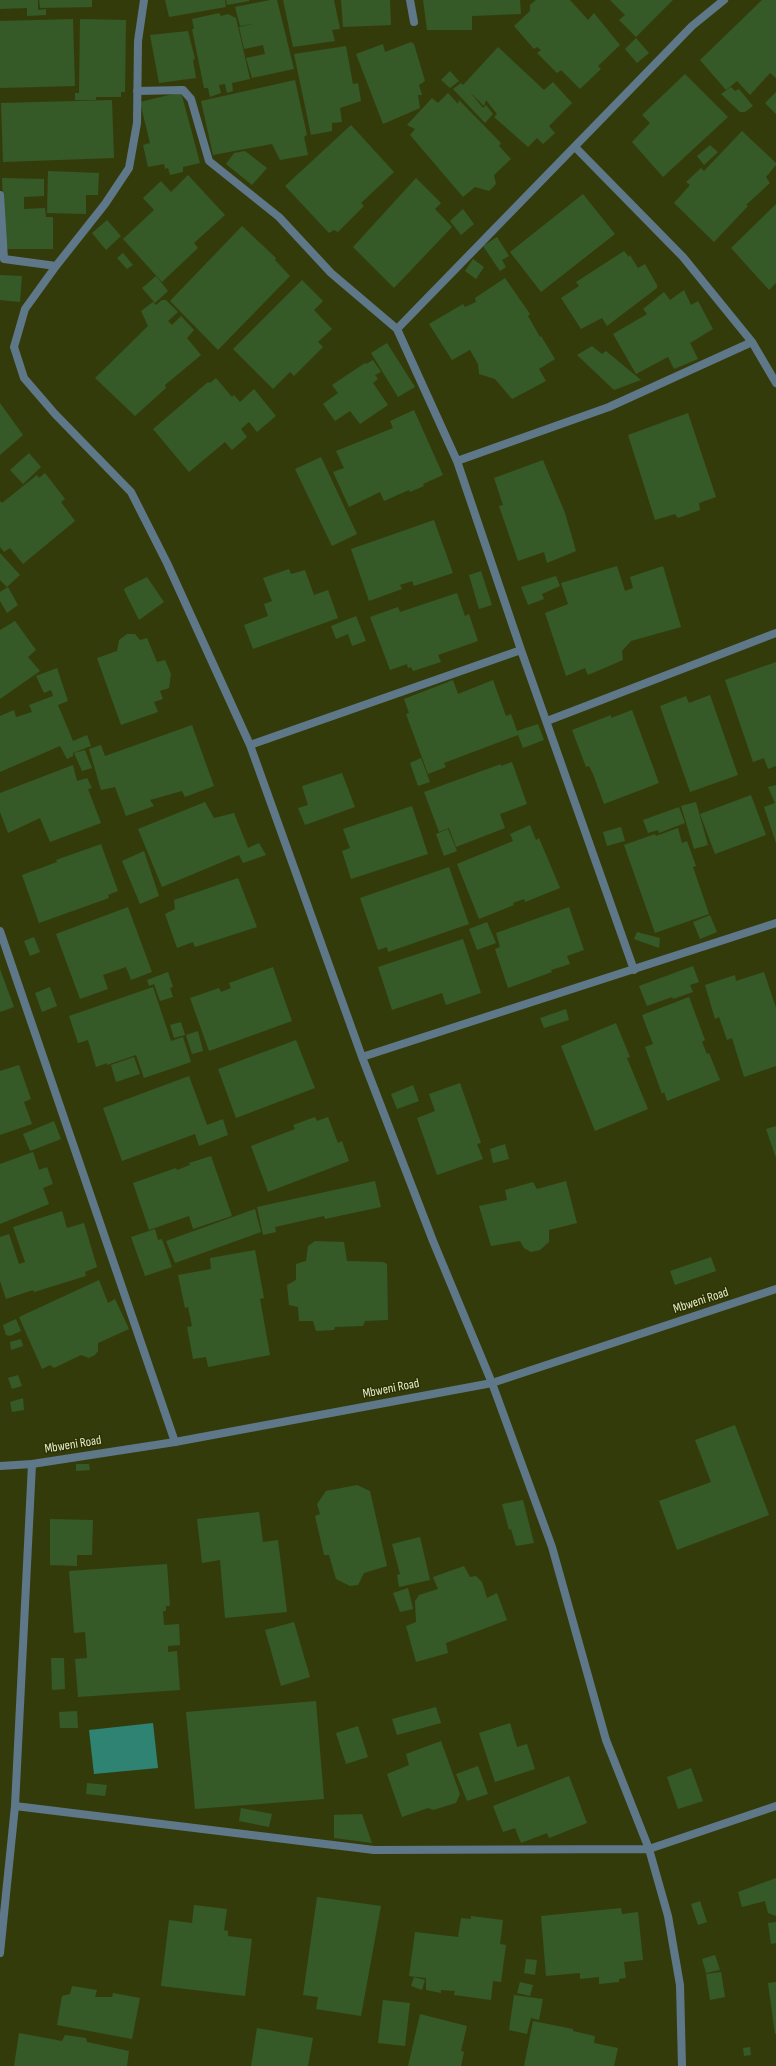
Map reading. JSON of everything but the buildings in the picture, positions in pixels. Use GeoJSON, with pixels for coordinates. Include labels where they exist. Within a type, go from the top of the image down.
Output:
{"type":"FeatureCollection","features":[{"type":"Feature","properties":{"kind":"street"},"geometry":{"type":"LineString","coordinates":[[144,0],[138,41],[137,123],[129,168],[105,204],[56,266],[25,310],[14,347],[24,378],[55,414],[131,492],[170,570],[250,745],[362,1057],[433,1241],[492,1382],[552,1547],[606,1740],[649,1849],[668,1916],[680,1985],[682,2066]]}},
{"type":"Feature","properties":{"kind":"street"},"geometry":{"type":"LineString","coordinates":[[410,0],[414,22]]}},
{"type":"Feature","properties":{"kind":"street"},"geometry":{"type":"LineString","coordinates":[[397,329],[576,148],[692,26],[724,0]]}},
{"type":"Feature","properties":{"kind":"street"},"geometry":{"type":"LineString","coordinates":[[137,92],[183,90],[192,99],[209,161],[279,217],[331,272],[397,329],[456,461],[634,970]]}},
{"type":"Feature","properties":{"kind":"street"},"geometry":{"type":"LineString","coordinates":[[576,148],[683,257],[752,342],[776,383]]}},
{"type":"Feature","properties":{"kind":"street"},"geometry":{"type":"LineString","coordinates":[[0,196],[4,259],[56,266]]}},
{"type":"Feature","properties":{"kind":"street"},"geometry":{"type":"LineString","coordinates":[[456,461],[609,407],[752,342]]}},
{"type":"Feature","properties":{"kind":"street"},"geometry":{"type":"LineString","coordinates":[[547,721],[776,633]]}},
{"type":"Feature","properties":{"kind":"street"},"geometry":{"type":"LineString","coordinates":[[250,745],[521,650]]}},
{"type":"Feature","properties":{"kind":"street"},"geometry":{"type":"LineString","coordinates":[[362,1057],[776,924]]}},
{"type":"Feature","properties":{"kind":"street"},"geometry":{"type":"LineString","coordinates":[[0,930],[175,1442]]}},
{"type":"Feature","properties":{"kind":"street","name":"Mbweni Road"},"geometry":{"type":"LineString","coordinates":[[0,1466],[32,1464],[175,1442],[492,1382],[776,1289]]}},
{"type":"Feature","properties":{"kind":"street"},"geometry":{"type":"LineString","coordinates":[[0,1953],[15,1806],[32,1464]]}},
{"type":"Feature","properties":{"kind":"street"},"geometry":{"type":"LineString","coordinates":[[15,1806],[374,1850],[649,1849],[776,1806]]}},
{"type":"Feature","properties":{"kind":"water"},"geometry":{"type":"Polygon","coordinates":[[[153,1723],[158,1768],[94,1774],[89,1730],[153,1723]]]}}]}
